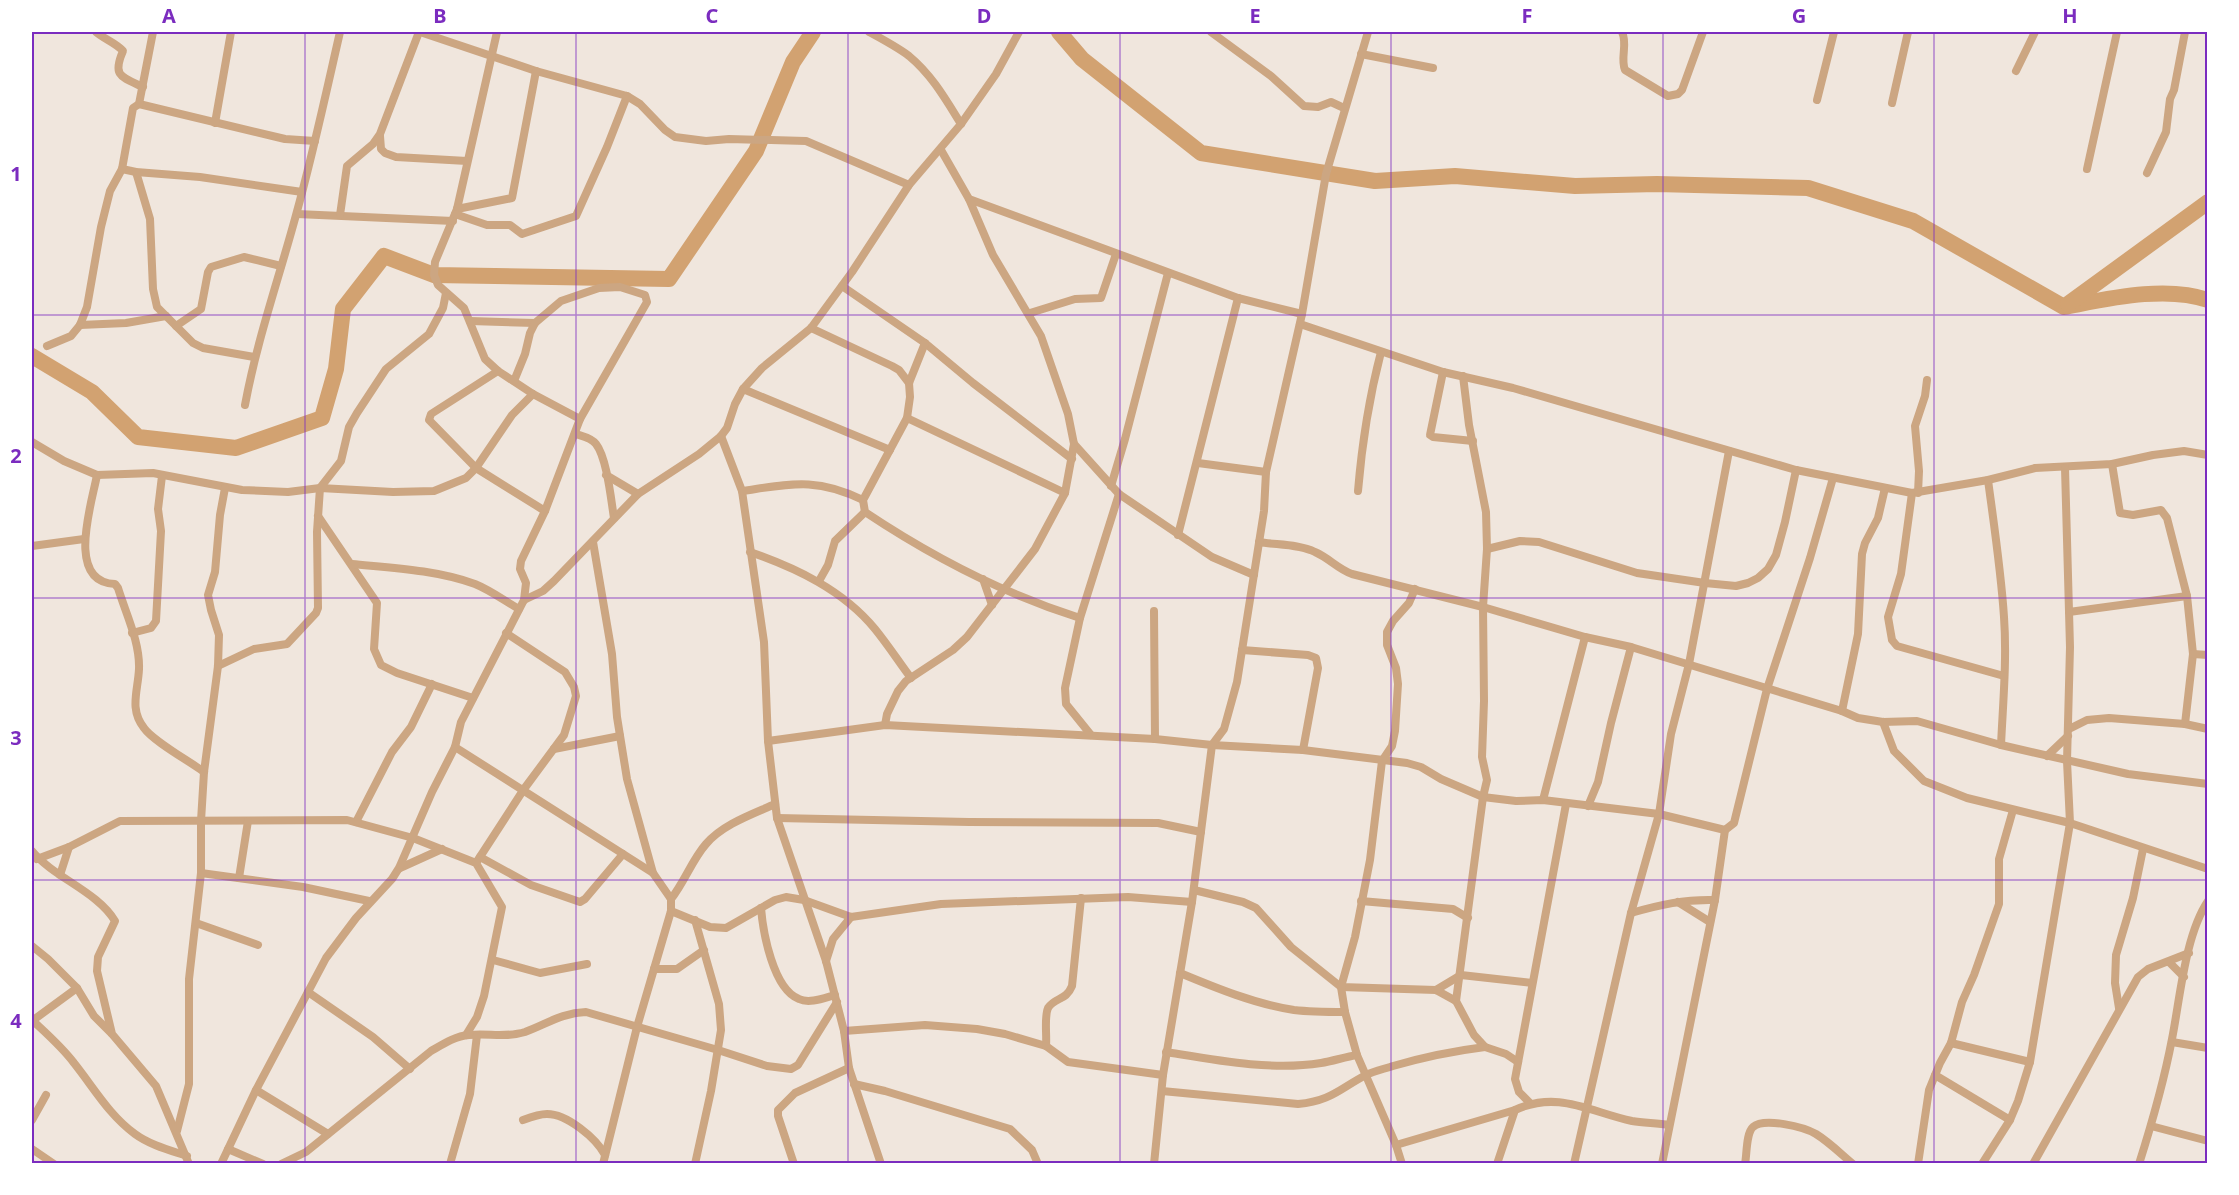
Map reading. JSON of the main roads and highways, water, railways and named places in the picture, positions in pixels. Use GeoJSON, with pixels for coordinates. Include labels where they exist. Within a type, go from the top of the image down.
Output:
{"type":"FeatureCollection","features":[{"type":"Feature","properties":{"kind":"waterway"},"geometry":{"type":"LineString","coordinates":[[32,356],[92,392],[138,437],[236,448],[322,418],[336,369],[343,309],[384,256],[434,275],[669,279],[756,151],[793,62],[813,32]]}},
{"type":"Feature","properties":{"kind":"waterway"},"geometry":{"type":"LineString","coordinates":[[1059,32],[1082,59],[1201,153],[1375,181],[1455,176],[1575,186],[1657,184],[1808,188],[1913,221],[2064,307],[2117,297],[2155,294],[2191,296],[2208,300]]}},
{"type":"Feature","properties":{"kind":"waterway"},"geometry":{"type":"LineString","coordinates":[[2068,304],[2208,202]]}}]}
